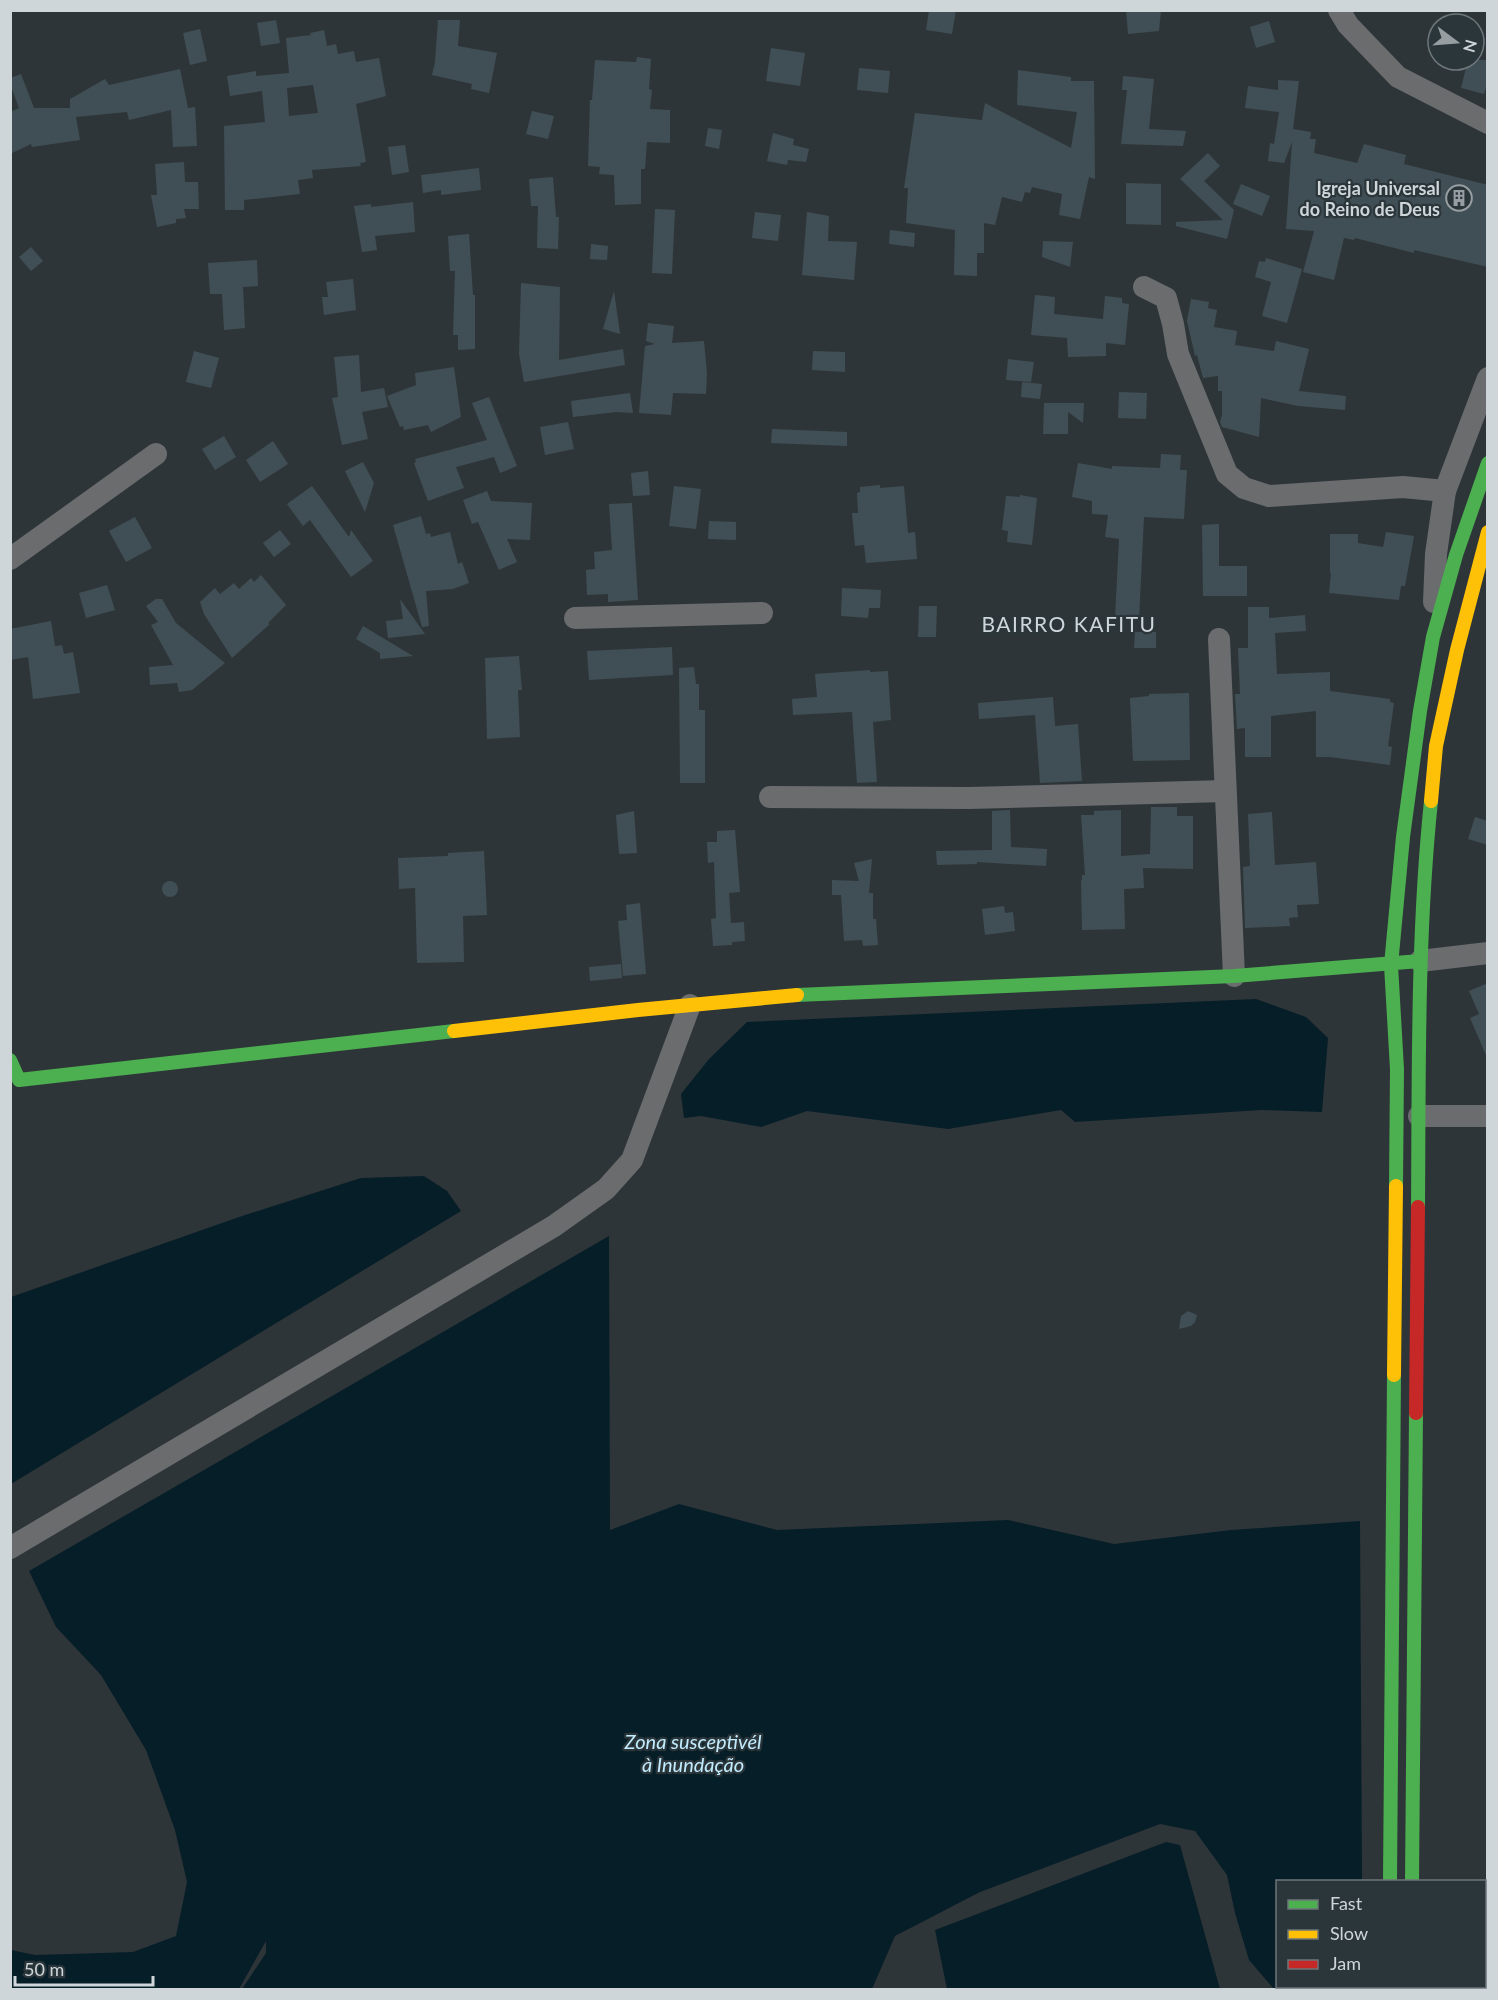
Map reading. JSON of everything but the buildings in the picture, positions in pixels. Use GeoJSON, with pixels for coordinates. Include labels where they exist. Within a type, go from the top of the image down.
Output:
{"type":"FeatureCollection","features":[{"type":"Feature","properties":{"kind":"main road"},"geometry":{"type":"LineString","coordinates":[[1390,1880],[1396,1081],[1391,964],[1403,837],[1420,711],[1433,637],[1456,555],[1488,463]]}},
{"type":"Feature","properties":{"kind":"main road"},"geometry":{"type":"LineString","coordinates":[[1412,1880],[1418,1041],[1426,847],[1436,746],[1456,650],[1488,532]]}},
{"type":"Feature","properties":{"kind":"main road"},"geometry":{"type":"LineString","coordinates":[[10,1060],[19,1080],[797,995],[1234,976],[1420,961]]}},
{"type":"Feature","properties":{"kind":"street"},"geometry":{"type":"LineString","coordinates":[[1339,10],[1348,25],[1398,77],[1488,123]]}},
{"type":"Feature","properties":{"kind":"street"},"geometry":{"type":"LineString","coordinates":[[1144,287],[1166,298],[1178,354],[1227,474],[1244,488],[1269,496],[1404,487],[1445,491]]}},
{"type":"Feature","properties":{"kind":"street"},"geometry":{"type":"LineString","coordinates":[[1433,637],[1436,554],[1445,491],[1488,378]]}},
{"type":"Feature","properties":{"kind":"street"},"geometry":{"type":"LineString","coordinates":[[10,559],[156,454]]}},
{"type":"Feature","properties":{"kind":"street"},"geometry":{"type":"LineString","coordinates":[[575,618],[762,613]]}},
{"type":"Feature","properties":{"kind":"street"},"geometry":{"type":"LineString","coordinates":[[1219,639],[1234,976]]}},
{"type":"Feature","properties":{"kind":"street"},"geometry":{"type":"LineString","coordinates":[[770,797],[969,798],[1225,791]]}},
{"type":"Feature","properties":{"kind":"street"},"geometry":{"type":"LineString","coordinates":[[1420,961],[1488,953]]}},
{"type":"Feature","properties":{"kind":"street"},"geometry":{"type":"LineString","coordinates":[[10,1548],[554,1226],[606,1189],[632,1160],[690,1005]]}},
{"type":"Feature","properties":{"kind":"street"},"geometry":{"type":"LineString","coordinates":[[1419,1116],[1488,1116]]}},
{"type":"Feature","properties":{"kind":"water"},"geometry":{"type":"Polygon","coordinates":[[[1256,999],[1306,1017],[1328,1038],[1322,1112],[1261,1110],[1075,1122],[1061,1110],[948,1129],[807,1111],[761,1127],[701,1116],[684,1118],[681,1094],[709,1059],[747,1022],[1256,999]]]}},
{"type":"Feature","properties":{"kind":"water"},"geometry":{"type":"Polygon","coordinates":[[[424,1176],[447,1191],[461,1211],[11,1484],[11,1297],[242,1216],[361,1178],[424,1176]]]}},
{"type":"Feature","properties":{"kind":"water","name":"Zona susceptivél à Inundação"},"geometry":{"type":"Polygon","coordinates":[[[609,1236],[610,1530],[679,1504],[777,1530],[1008,1520],[1114,1544],[1231,1530],[1360,1521],[1362,1880],[1276,1880],[1276,1988],[1363,1989],[1274,1989],[1249,1960],[1227,1875],[1195,1831],[1160,1824],[980,1892],[895,1936],[872,1989],[242,1989],[266,1953],[266,1941],[239,1989],[11,1989],[11,1950],[35,1955],[133,1952],[176,1936],[187,1882],[175,1830],[146,1750],[101,1675],[56,1627],[29,1571],[609,1236]]]}},
{"type":"Feature","properties":{"kind":"water"},"geometry":{"type":"Polygon","coordinates":[[[1166,1842],[1180,1845],[1220,1989],[947,1989],[935,1930],[1166,1842]]]}},
{"type":"Feature","properties":{"kind":"traffic: fast"},"geometry":{"type":"LineString","coordinates":[[1396,1186],[1397,1069],[1391,965],[1403,837],[1420,711],[1433,637],[1456,555],[1488,463]]}},
{"type":"Feature","properties":{"kind":"traffic: fast"},"geometry":{"type":"LineString","coordinates":[[1418,1207],[1421,953],[1431,801]]}},
{"type":"Feature","properties":{"kind":"traffic: fast"},"geometry":{"type":"LineString","coordinates":[[797,995],[1234,976],[1420,961]]}},
{"type":"Feature","properties":{"kind":"traffic: fast"},"geometry":{"type":"LineString","coordinates":[[10,1060],[19,1080],[454,1031]]}},
{"type":"Feature","properties":{"kind":"traffic: fast"},"geometry":{"type":"LineString","coordinates":[[1390,1880],[1394,1375]]}},
{"type":"Feature","properties":{"kind":"traffic: fast"},"geometry":{"type":"LineString","coordinates":[[1412,1880],[1416,1413]]}},
{"type":"Feature","properties":{"kind":"traffic: slow"},"geometry":{"type":"LineString","coordinates":[[1431,801],[1436,746],[1457,650],[1488,532]]}},
{"type":"Feature","properties":{"kind":"traffic: slow"},"geometry":{"type":"LineString","coordinates":[[454,1031],[797,995]]}},
{"type":"Feature","properties":{"kind":"traffic: slow"},"geometry":{"type":"LineString","coordinates":[[1394,1375],[1396,1186]]}},
{"type":"Feature","properties":{"kind":"traffic: jam"},"geometry":{"type":"LineString","coordinates":[[1416,1413],[1418,1207]]}},
{"type":"Feature","properties":{"kind":"place","name":"Igreja Universal do Reino de Deus"},"geometry":{"type":"Point","coordinates":[1459,198]}},
{"type":"Feature","properties":{"kind":"district","name":"BAIRRO KAFITU"},"geometry":{"type":"Point","coordinates":[1069,623]}}]}
